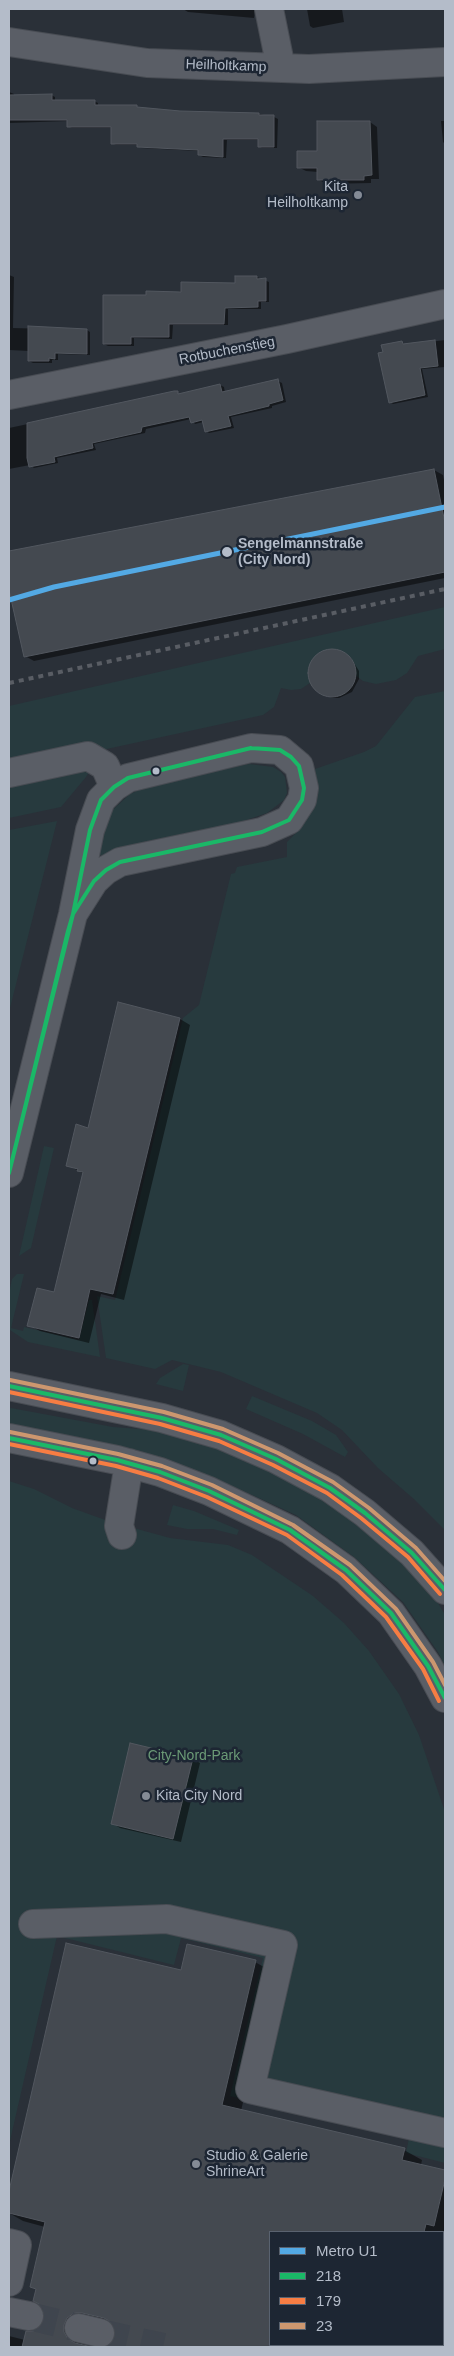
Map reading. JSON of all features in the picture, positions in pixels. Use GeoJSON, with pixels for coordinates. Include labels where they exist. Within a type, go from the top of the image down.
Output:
{"type":"FeatureCollection","features":[{"type":"Feature","properties":{"kind":"street"},"geometry":{"type":"LineString","coordinates":[[269,9],[281,68]]}},
{"type":"Feature","properties":{"kind":"street","name":"Heilholtkamp"},"geometry":{"type":"LineString","coordinates":[[9,42],[147,63],[281,68],[445,62]]}},
{"type":"Feature","properties":{"kind":"street","name":"Rotbuchenstieg"},"geometry":{"type":"LineString","coordinates":[[9,395],[288,339],[445,304]]}},
{"type":"Feature","properties":{"kind":"street"},"geometry":{"type":"LineString","coordinates":[[9,1172],[13,1138],[73,914],[90,830],[101,800],[114,787],[128,778],[251,748],[280,750],[299,766],[304,788],[297,810],[289,820],[262,832],[120,862],[106,870],[94,881],[73,914]]}},
{"type":"Feature","properties":{"kind":"street"},"geometry":{"type":"LineString","coordinates":[[9,773],[88,756],[104,766],[114,787]]}},
{"type":"Feature","properties":{"kind":"street"},"geometry":{"type":"LineString","coordinates":[[9,1386],[162,1418],[221,1435],[276,1459],[330,1488],[365,1513],[412,1553],[445,1590]]}},
{"type":"Feature","properties":{"kind":"street"},"geometry":{"type":"LineString","coordinates":[[9,1438],[129,1463],[160,1472],[209,1491],[290,1530],[346,1570],[392,1614],[428,1666],[445,1698]]}},
{"type":"Feature","properties":{"kind":"street"},"geometry":{"type":"LineString","coordinates":[[122,1535],[119,1526],[129,1463]]}},
{"type":"Feature","properties":{"kind":"street"},"geometry":{"type":"LineString","coordinates":[[33,1924],[167,1919],[282,1945],[250,2089],[445,2133]]}},
{"type":"Feature","properties":{"kind":"street"},"geometry":{"type":"LineString","coordinates":[[9,2242],[18,2244],[9,2282]]}},
{"type":"Feature","properties":{"kind":"green space"},"geometry":{"type":"Polygon","coordinates":[[[445,607],[445,649],[418,656],[407,673],[396,680],[376,684],[363,681],[346,668],[338,650],[321,653],[321,668],[313,681],[301,689],[281,688],[274,707],[263,715],[102,750],[86,777],[61,807],[9,818],[9,706],[445,607]]]}},
{"type":"Feature","properties":{"kind":"green space"},"geometry":{"type":"Polygon","coordinates":[[[445,691],[445,1530],[415,1500],[378,1468],[342,1430],[317,1413],[221,1372],[172,1360],[155,1369],[106,1358],[97,1296],[115,1300],[183,1018],[199,1005],[231,874],[235,873],[237,867],[287,857],[287,842],[297,832],[308,815],[317,792],[315,769],[376,746],[415,697],[445,691]]]}},
{"type":"Feature","properties":{"kind":"green space"},"geometry":{"type":"Polygon","coordinates":[[[249,764],[273,767],[285,777],[287,793],[284,800],[267,813],[237,823],[143,842],[103,857],[99,854],[97,840],[108,814],[130,794],[152,784],[249,764]]]}},
{"type":"Feature","properties":{"kind":"green space"},"geometry":{"type":"Polygon","coordinates":[[[57,821],[9,1012],[9,830],[57,821]]]}},
{"type":"Feature","properties":{"kind":"green space"},"geometry":{"type":"Polygon","coordinates":[[[44,1146],[54,1148],[31,1248],[19,1256],[44,1146]]]}},
{"type":"Feature","properties":{"kind":"green space"},"geometry":{"type":"Polygon","coordinates":[[[17,1274],[24,1274],[11,1328],[23,1331],[24,1327],[79,1340],[89,1300],[92,1300],[100,1357],[28,1342],[10,1330],[9,1293],[12,1279],[17,1274]]]}},
{"type":"Feature","properties":{"kind":"green space"},"geometry":{"type":"Polygon","coordinates":[[[183,1364],[189,1365],[183,1391],[156,1384],[160,1378],[183,1364]]]}},
{"type":"Feature","properties":{"kind":"green space"},"geometry":{"type":"Polygon","coordinates":[[[252,1396],[312,1421],[336,1435],[348,1452],[345,1457],[303,1434],[246,1409],[252,1396]]]}},
{"type":"Feature","properties":{"kind":"green space"},"geometry":{"type":"Polygon","coordinates":[[[9,1409],[113,1427],[154,1430],[217,1449],[273,1472],[323,1500],[362,1527],[403,1563],[438,1603],[445,1615],[445,1666],[438,1652],[403,1602],[354,1557],[296,1515],[217,1479],[149,1456],[9,1425],[9,1409]]]}},
{"type":"Feature","properties":{"kind":"green space","name":"City-Nord-Park"},"geometry":{"type":"Polygon","coordinates":[[[9,1481],[34,1489],[72,1508],[108,1521],[170,1538],[228,1545],[252,1555],[313,1596],[344,1623],[369,1651],[399,1694],[419,1735],[445,1812],[445,2163],[406,2153],[409,2138],[230,2096],[263,1958],[181,1938],[174,1965],[57,1936],[9,2145],[9,1481]]]}},
{"type":"Feature","properties":{"kind":"green space"},"geometry":{"type":"Polygon","coordinates":[[[173,1505],[194,1511],[239,1530],[237,1535],[213,1529],[187,1529],[167,1525],[173,1505]]]}},
{"type":"Feature","properties":{"kind":"building"},"geometry":{"type":"Polygon","coordinates":[[[52,94],[52,100],[95,100],[95,105],[137,105],[137,107],[180,111],[274,115],[274,147],[258,147],[258,139],[223,139],[223,157],[198,155],[198,150],[137,147],[137,144],[111,144],[111,127],[67,127],[67,120],[9,120],[9,95],[52,94]]]}},
{"type":"Feature","properties":{"kind":"building"},"geometry":{"type":"Polygon","coordinates":[[[317,121],[370,121],[372,175],[364,176],[364,180],[317,180],[317,168],[297,168],[297,151],[317,151],[317,121]]]}},
{"type":"Feature","properties":{"kind":"building"},"geometry":{"type":"Polygon","coordinates":[[[235,276],[257,276],[257,279],[266,278],[266,301],[258,301],[258,307],[225,308],[224,324],[169,324],[169,337],[131,337],[131,344],[103,344],[103,295],[146,295],[146,291],[181,292],[181,282],[235,283],[235,276]]]}},
{"type":"Feature","properties":{"kind":"building"},"geometry":{"type":"Polygon","coordinates":[[[28,326],[87,329],[87,354],[55,353],[55,359],[49,358],[49,361],[28,361],[28,326]]]}},
{"type":"Feature","properties":{"kind":"building"},"geometry":{"type":"Polygon","coordinates":[[[435,340],[438,366],[420,368],[425,395],[389,403],[378,353],[383,352],[381,345],[402,341],[403,344],[435,340]]]}},
{"type":"Feature","properties":{"kind":"building"},"geometry":{"type":"Polygon","coordinates":[[[278,379],[283,400],[269,404],[269,406],[228,416],[231,426],[205,432],[202,420],[191,423],[189,417],[142,427],[141,432],[92,443],[93,448],[54,457],[55,462],[29,467],[27,458],[27,423],[174,391],[178,391],[178,394],[220,384],[222,392],[278,379]]]}},
{"type":"Feature","properties":{"kind":"building"},"geometry":{"type":"Polygon","coordinates":[[[434,469],[445,523],[445,572],[24,657],[9,590],[9,551],[434,469]]]}},
{"type":"Feature","properties":{"kind":"building"},"geometry":{"type":"Polygon","coordinates":[[[332,649],[341,651],[349,656],[354,664],[356,673],[354,682],[349,690],[341,695],[332,697],[323,695],[315,690],[310,682],[308,673],[310,664],[315,656],[323,651],[332,649]]]}},
{"type":"Feature","properties":{"kind":"building"},"geometry":{"type":"Polygon","coordinates":[[[118,1002],[180,1018],[113,1294],[90,1289],[79,1338],[27,1326],[37,1288],[54,1292],[83,1172],[66,1166],[76,1124],[88,1128],[118,1002]]]}},
{"type":"Feature","properties":{"kind":"building"},"geometry":{"type":"Polygon","coordinates":[[[130,1743],[193,1758],[173,1839],[111,1824],[130,1743]]]}},
{"type":"Feature","properties":{"kind":"building"},"geometry":{"type":"Polygon","coordinates":[[[66,1943],[181,1970],[187,1944],[256,1960],[222,2105],[405,2148],[402,2160],[445,2170],[445,2179],[434,2226],[426,2224],[424,2231],[269,2231],[270,2347],[106,2347],[112,2343],[115,2336],[115,2328],[111,2322],[104,2318],[74,2313],[67,2318],[64,2332],[68,2339],[75,2343],[92,2347],[22,2347],[26,2331],[34,2331],[40,2327],[44,2319],[44,2311],[39,2304],[33,2301],[36,2289],[30,2287],[45,2222],[9,2213],[9,2191],[66,1943]]]}},
{"type":"Feature","properties":{"kind":"tunnel"},"geometry":{"type":"LineString","coordinates":[[29,2316],[79,2328]]}},
{"type":"Feature","properties":{"kind":"tunnel"},"geometry":{"type":"LineString","coordinates":[[100,2333],[163,2347]]}},
{"type":"Feature","properties":{"kind":"railway"},"geometry":{"type":"LineString","coordinates":[[9,683],[445,589]]}},
{"type":"Feature","properties":{"kind":"metro line","name":"U1"},"geometry":{"type":"LineString","coordinates":[[9,600],[54,587],[445,507]]}},
{"type":"Feature","properties":{"kind":"transit line","name":"218"},"geometry":{"type":"LineString","coordinates":[[251,748],[280,750],[291,757],[299,766],[304,788],[302,800],[289,820],[262,832],[120,862],[106,870],[94,881],[73,914],[90,830],[101,800],[114,787],[128,778],[251,748]]}},
{"type":"Feature","properties":{"kind":"transit line","name":"218"},"geometry":{"type":"LineString","coordinates":[[73,914],[9,1173],[68,931],[73,914]]}},
{"type":"Feature","properties":{"kind":"transit line","name":"23"},"geometry":{"type":"LineString","coordinates":[[10,1380],[164,1412],[223,1429],[278,1453],[333,1482],[369,1508],[416,1548],[445,1581]]}},
{"type":"Feature","properties":{"kind":"transit line","name":"218"},"geometry":{"type":"LineString","coordinates":[[9,1386],[162,1418],[221,1435],[276,1459],[330,1488],[365,1513],[412,1553],[445,1590]]}},
{"type":"Feature","properties":{"kind":"transit line","name":"179"},"geometry":{"type":"LineString","coordinates":[[9,1392],[160,1424],[219,1441],[273,1465],[327,1493],[361,1518],[408,1557],[440,1594]]}},
{"type":"Feature","properties":{"kind":"transit line","name":"23"},"geometry":{"type":"LineString","coordinates":[[10,1432],[118,1454],[162,1466],[212,1485],[293,1525],[350,1565],[396,1609],[433,1662],[445,1685]]}},
{"type":"Feature","properties":{"kind":"transit line","name":"218"},"geometry":{"type":"LineString","coordinates":[[9,1438],[117,1460],[160,1472],[209,1491],[290,1530],[346,1570],[391,1613],[428,1666],[445,1698]]}},
{"type":"Feature","properties":{"kind":"transit line","name":"179"},"geometry":{"type":"LineString","coordinates":[[9,1444],[116,1466],[158,1478],[207,1497],[287,1535],[342,1575],[386,1617],[423,1669],[439,1701]]}},
{"type":"Feature","properties":{"kind":"place","name":"Kita Heilholtkamp"},"geometry":{"type":"Point","coordinates":[358,195]}},
{"type":"Feature","properties":{"kind":"place","name":"Sengelmannstraße (City Nord)"},"geometry":{"type":"Point","coordinates":[227,552]}},
{"type":"Feature","properties":{"kind":"place","name":"Kita City Nord"},"geometry":{"type":"Point","coordinates":[146,1796]}},
{"type":"Feature","properties":{"kind":"place","name":"Studio & Galerie ShrineArt"},"geometry":{"type":"Point","coordinates":[196,2164]}}]}
